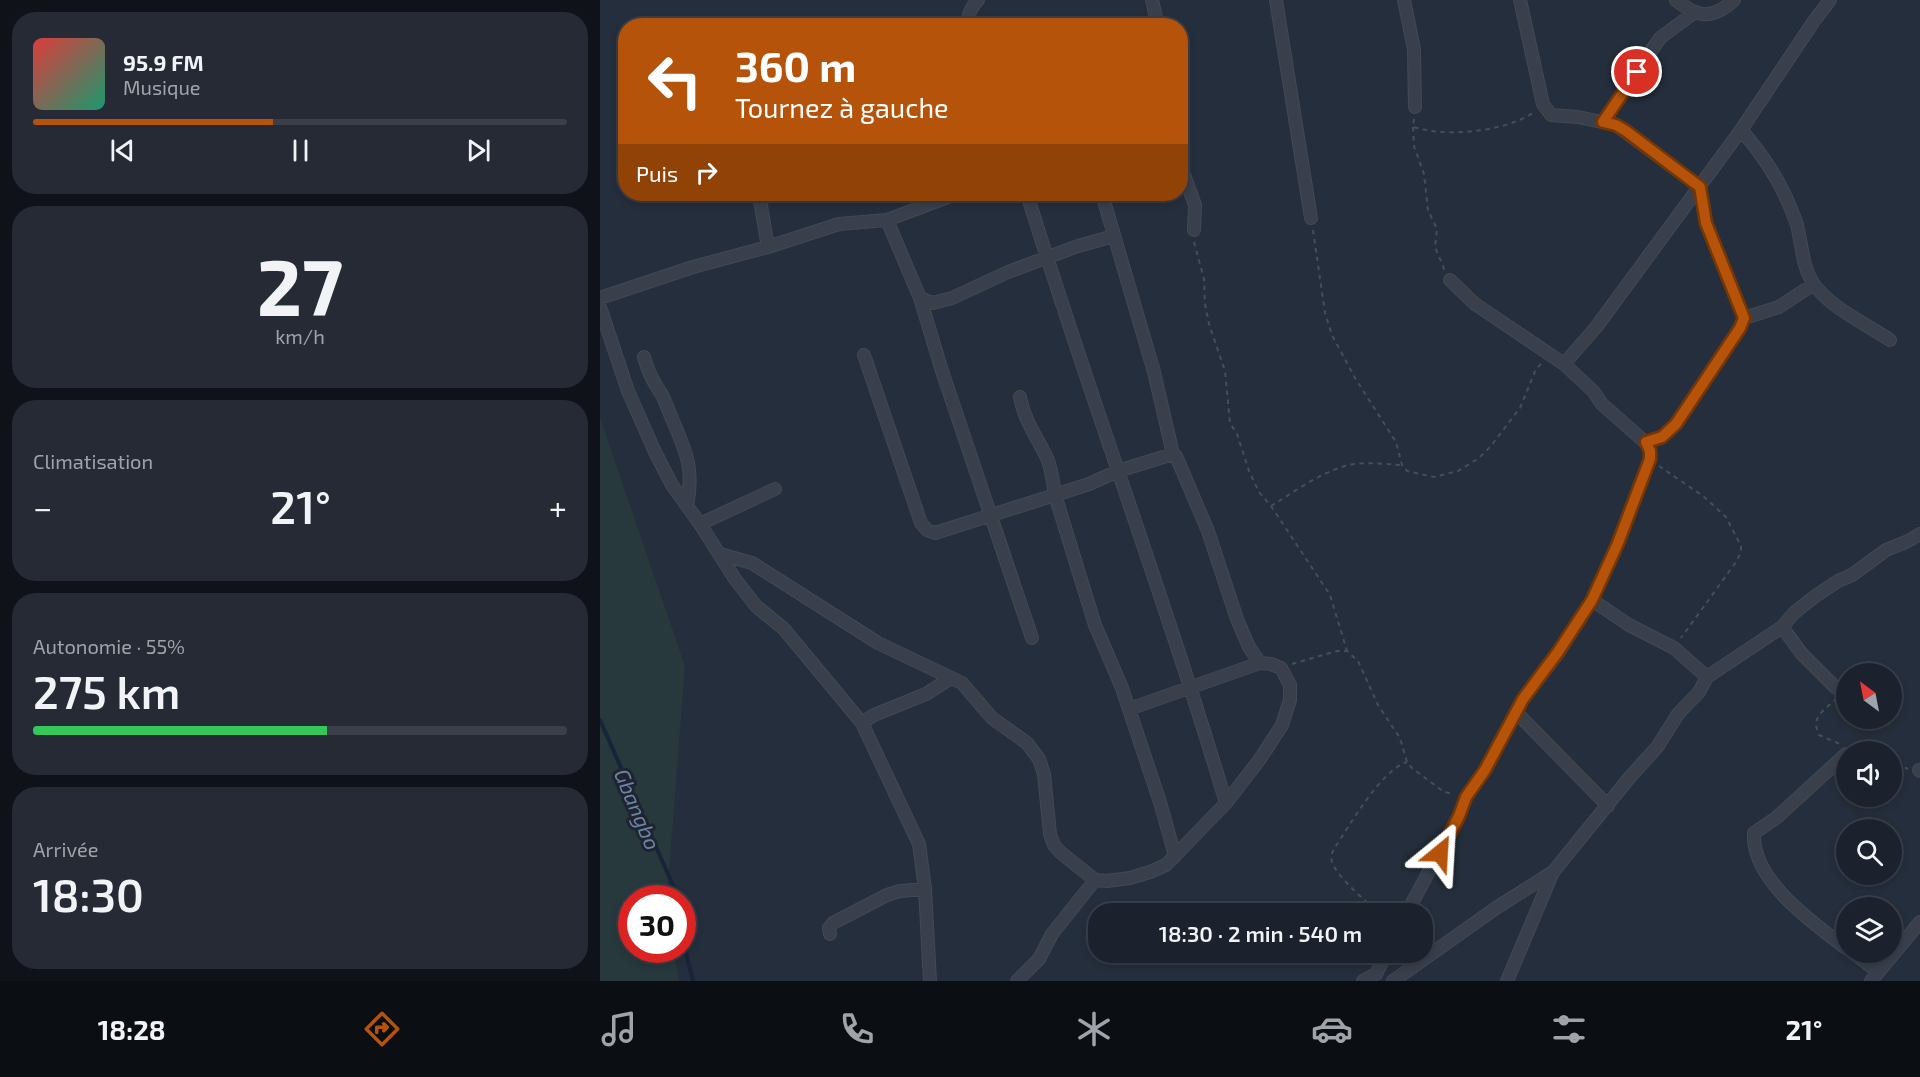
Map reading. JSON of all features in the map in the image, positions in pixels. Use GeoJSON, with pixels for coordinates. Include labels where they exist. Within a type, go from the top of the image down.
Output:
{"type":"FeatureCollection","features":[{"type":"Feature","properties":{"kind":"street"},"geometry":{"type":"LineString","coordinates":[[1152,0],[1156,18]]}},
{"type":"Feature","properties":{"kind":"street"},"geometry":{"type":"LineString","coordinates":[[1276,0],[1311,218]]}},
{"type":"Feature","properties":{"kind":"street"},"geometry":{"type":"LineString","coordinates":[[1404,0],[1413,49],[1415,107]]}},
{"type":"Feature","properties":{"kind":"street"},"geometry":{"type":"LineString","coordinates":[[1520,0],[1543,104],[1551,115],[1578,117],[1616,125],[1700,187],[1706,223],[1744,318],[1740,328],[1676,424],[1662,437],[1646,442]]}},
{"type":"Feature","properties":{"kind":"street"},"geometry":{"type":"LineString","coordinates":[[1676,0],[1703,15],[1719,12],[1734,0]]}},
{"type":"Feature","properties":{"kind":"street"},"geometry":{"type":"LineString","coordinates":[[1564,364],[1597,326],[1700,187],[1830,0]]}},
{"type":"Feature","properties":{"kind":"street"},"geometry":{"type":"LineString","coordinates":[[967,18],[972,2]]}},
{"type":"Feature","properties":{"kind":"street"},"geometry":{"type":"LineString","coordinates":[[1603,122],[1660,38],[1695,12]]}},
{"type":"Feature","properties":{"kind":"street"},"geometry":{"type":"LineString","coordinates":[[1741,130],[1765,160],[1785,192],[1797,227],[1808,273],[1814,284],[1825,297],[1890,340]]}},
{"type":"Feature","properties":{"kind":"street"},"geometry":{"type":"LineString","coordinates":[[1188,186],[1195,206],[1194,230]]}},
{"type":"Feature","properties":{"kind":"street"},"geometry":{"type":"LineString","coordinates":[[760,201],[768,248]]}},
{"type":"Feature","properties":{"kind":"street"},"geometry":{"type":"LineString","coordinates":[[600,298],[693,267],[768,248],[839,224],[887,220],[937,201]]}},
{"type":"Feature","properties":{"kind":"street"},"geometry":{"type":"LineString","coordinates":[[1029,201],[1192,688],[1226,803]]}},
{"type":"Feature","properties":{"kind":"street"},"geometry":{"type":"LineString","coordinates":[[1104,201],[1155,372],[1173,454],[1179,459],[1208,531],[1237,619],[1260,663]]}},
{"type":"Feature","properties":{"kind":"street"},"geometry":{"type":"LineString","coordinates":[[887,220],[920,298],[942,371],[1032,638]]}},
{"type":"Feature","properties":{"kind":"street"},"geometry":{"type":"LineString","coordinates":[[920,298],[933,303],[952,298],[1008,272],[1078,246],[1114,236]]}},
{"type":"Feature","properties":{"kind":"street"},"geometry":{"type":"LineString","coordinates":[[1412,903],[1459,816],[1466,797],[1485,770],[1523,699],[1558,652],[1592,600],[1618,543],[1650,459],[1650,451],[1646,442],[1602,404],[1593,391],[1564,364],[1475,304],[1450,280]]}},
{"type":"Feature","properties":{"kind":"street"},"geometry":{"type":"LineString","coordinates":[[1744,318],[1779,307],[1814,284]]}},
{"type":"Feature","properties":{"kind":"street"},"geometry":{"type":"LineString","coordinates":[[600,307],[628,391],[672,485],[735,579],[756,606],[784,629],[862,723],[919,844],[925,889],[930,981]]}},
{"type":"Feature","properties":{"kind":"street"},"geometry":{"type":"LineString","coordinates":[[864,355],[921,523],[927,530],[935,533],[1089,484],[1118,471],[1173,454]]}},
{"type":"Feature","properties":{"kind":"street"},"geometry":{"type":"LineString","coordinates":[[644,357],[650,377],[662,395],[690,464],[687,506]]}},
{"type":"Feature","properties":{"kind":"street"},"geometry":{"type":"LineString","coordinates":[[1020,397],[1026,421],[1052,472],[1055,495],[1095,625],[1122,688],[1160,802],[1175,856]]}},
{"type":"Feature","properties":{"kind":"street"},"geometry":{"type":"LineString","coordinates":[[700,524],[775,489]]}},
{"type":"Feature","properties":{"kind":"street"},"geometry":{"type":"LineString","coordinates":[[1507,981],[1553,872],[1658,746],[1678,714],[1699,692],[1707,677],[1782,627],[1794,613],[1838,581],[1852,576],[1886,550],[1920,534]]}},
{"type":"Feature","properties":{"kind":"street"},"geometry":{"type":"LineString","coordinates":[[720,554],[752,563],[878,643],[951,678],[969,690],[992,718],[1027,743],[1039,759],[1044,774],[1050,834],[1054,844],[1060,852],[1095,880],[1107,881],[1150,872],[1166,865],[1175,856],[1226,803],[1260,759],[1282,725],[1290,700],[1290,685],[1281,668],[1260,663],[1129,709]]}},
{"type":"Feature","properties":{"kind":"street"},"geometry":{"type":"LineString","coordinates":[[1592,600],[1629,625],[1674,648],[1707,677]]}},
{"type":"Feature","properties":{"kind":"street"},"geometry":{"type":"LineString","coordinates":[[1782,627],[1802,654],[1835,687]]}},
{"type":"Feature","properties":{"kind":"street"},"geometry":{"type":"LineString","coordinates":[[862,723],[874,715],[926,694],[951,678]]}},
{"type":"Feature","properties":{"kind":"street"},"geometry":{"type":"LineString","coordinates":[[1517,712],[1608,806]]}},
{"type":"Feature","properties":{"kind":"street"},"geometry":{"type":"LineString","coordinates":[[1836,763],[1776,818],[1754,833],[1754,839],[1756,856],[1784,898],[1836,940]]}},
{"type":"Feature","properties":{"kind":"street"},"geometry":{"type":"LineString","coordinates":[[1393,981],[1496,908],[1553,872]]}},
{"type":"Feature","properties":{"kind":"street"},"geometry":{"type":"LineString","coordinates":[[1017,981],[1040,959],[1052,934],[1095,880]]}},
{"type":"Feature","properties":{"kind":"street"},"geometry":{"type":"LineString","coordinates":[[830,934],[833,923],[887,895],[900,891],[925,889]]}},
{"type":"Feature","properties":{"kind":"street"},"geometry":{"type":"LineString","coordinates":[[1862,963],[1874,976],[1920,922]]}},
{"type":"Feature","properties":{"kind":"street"},"geometry":{"type":"LineString","coordinates":[[1363,981],[1379,978],[1384,963]]}},
{"type":"Feature","properties":{"kind":"path"},"geometry":{"type":"LineString","coordinates":[[1413,127],[1442,132],[1501,127],[1519,122],[1543,104]]}},
{"type":"Feature","properties":{"kind":"path"},"geometry":{"type":"LineString","coordinates":[[1415,107],[1414,146],[1424,174],[1428,210],[1437,229],[1435,247],[1450,280]]}},
{"type":"Feature","properties":{"kind":"path"},"geometry":{"type":"LineString","coordinates":[[1311,218],[1325,313],[1332,335],[1355,378],[1396,442],[1402,465],[1407,471],[1434,477],[1458,471],[1479,458],[1520,408],[1536,369],[1551,355]]}},
{"type":"Feature","properties":{"kind":"path"},"geometry":{"type":"LineString","coordinates":[[1194,230],[1194,243],[1204,279],[1207,314],[1225,371],[1230,423],[1237,434],[1249,471],[1259,492],[1271,506],[1330,595],[1347,651],[1358,661],[1378,705],[1400,738],[1407,762],[1444,792],[1466,797]]}},
{"type":"Feature","properties":{"kind":"path"},"geometry":{"type":"LineString","coordinates":[[1650,459],[1703,496],[1726,517],[1741,546],[1736,562],[1674,648]]}},
{"type":"Feature","properties":{"kind":"path"},"geometry":{"type":"LineString","coordinates":[[1271,506],[1322,476],[1346,466],[1369,463],[1402,465]]}},
{"type":"Feature","properties":{"kind":"path"},"geometry":{"type":"LineString","coordinates":[[1281,668],[1337,651],[1347,651]]}},
{"type":"Feature","properties":{"kind":"path"},"geometry":{"type":"LineString","coordinates":[[1835,687],[1838,696],[1817,715],[1817,731],[1819,735],[1836,742]]}},
{"type":"Feature","properties":{"kind":"path"},"geometry":{"type":"LineString","coordinates":[[1370,903],[1337,872],[1330,856],[1387,774],[1407,762]]}},
{"type":"Feature","properties":{"kind":"path"},"geometry":{"type":"LineString","coordinates":[[1902,766],[1919,771]]}},
{"type":"Feature","properties":{"kind":"shaded area"},"geometry":{"type":"Polygon","coordinates":[[[600,418],[685,666],[668,885],[618,885],[618,963],[676,963],[679,981],[600,981],[600,418]]]}},
{"type":"Feature","properties":{"kind":"waterway","name":"Gbangbo"},"geometry":{"type":"LineString","coordinates":[[600,720],[673,885]]}},
{"type":"Feature","properties":{"kind":"waterway","name":"Gbangbo"},"geometry":{"type":"LineString","coordinates":[[688,963],[693,981]]}},
{"type":"Feature","properties":{"kind":"route"},"geometry":{"type":"LineString","coordinates":[[1440,853],[1466,797],[1485,770],[1523,699],[1558,652],[1592,600],[1618,543],[1650,459],[1650,451],[1646,442],[1662,437],[1676,424],[1740,328],[1744,318],[1724,273],[1706,223],[1700,187],[1626,131],[1616,125],[1603,122],[1637,72]]}}]}
